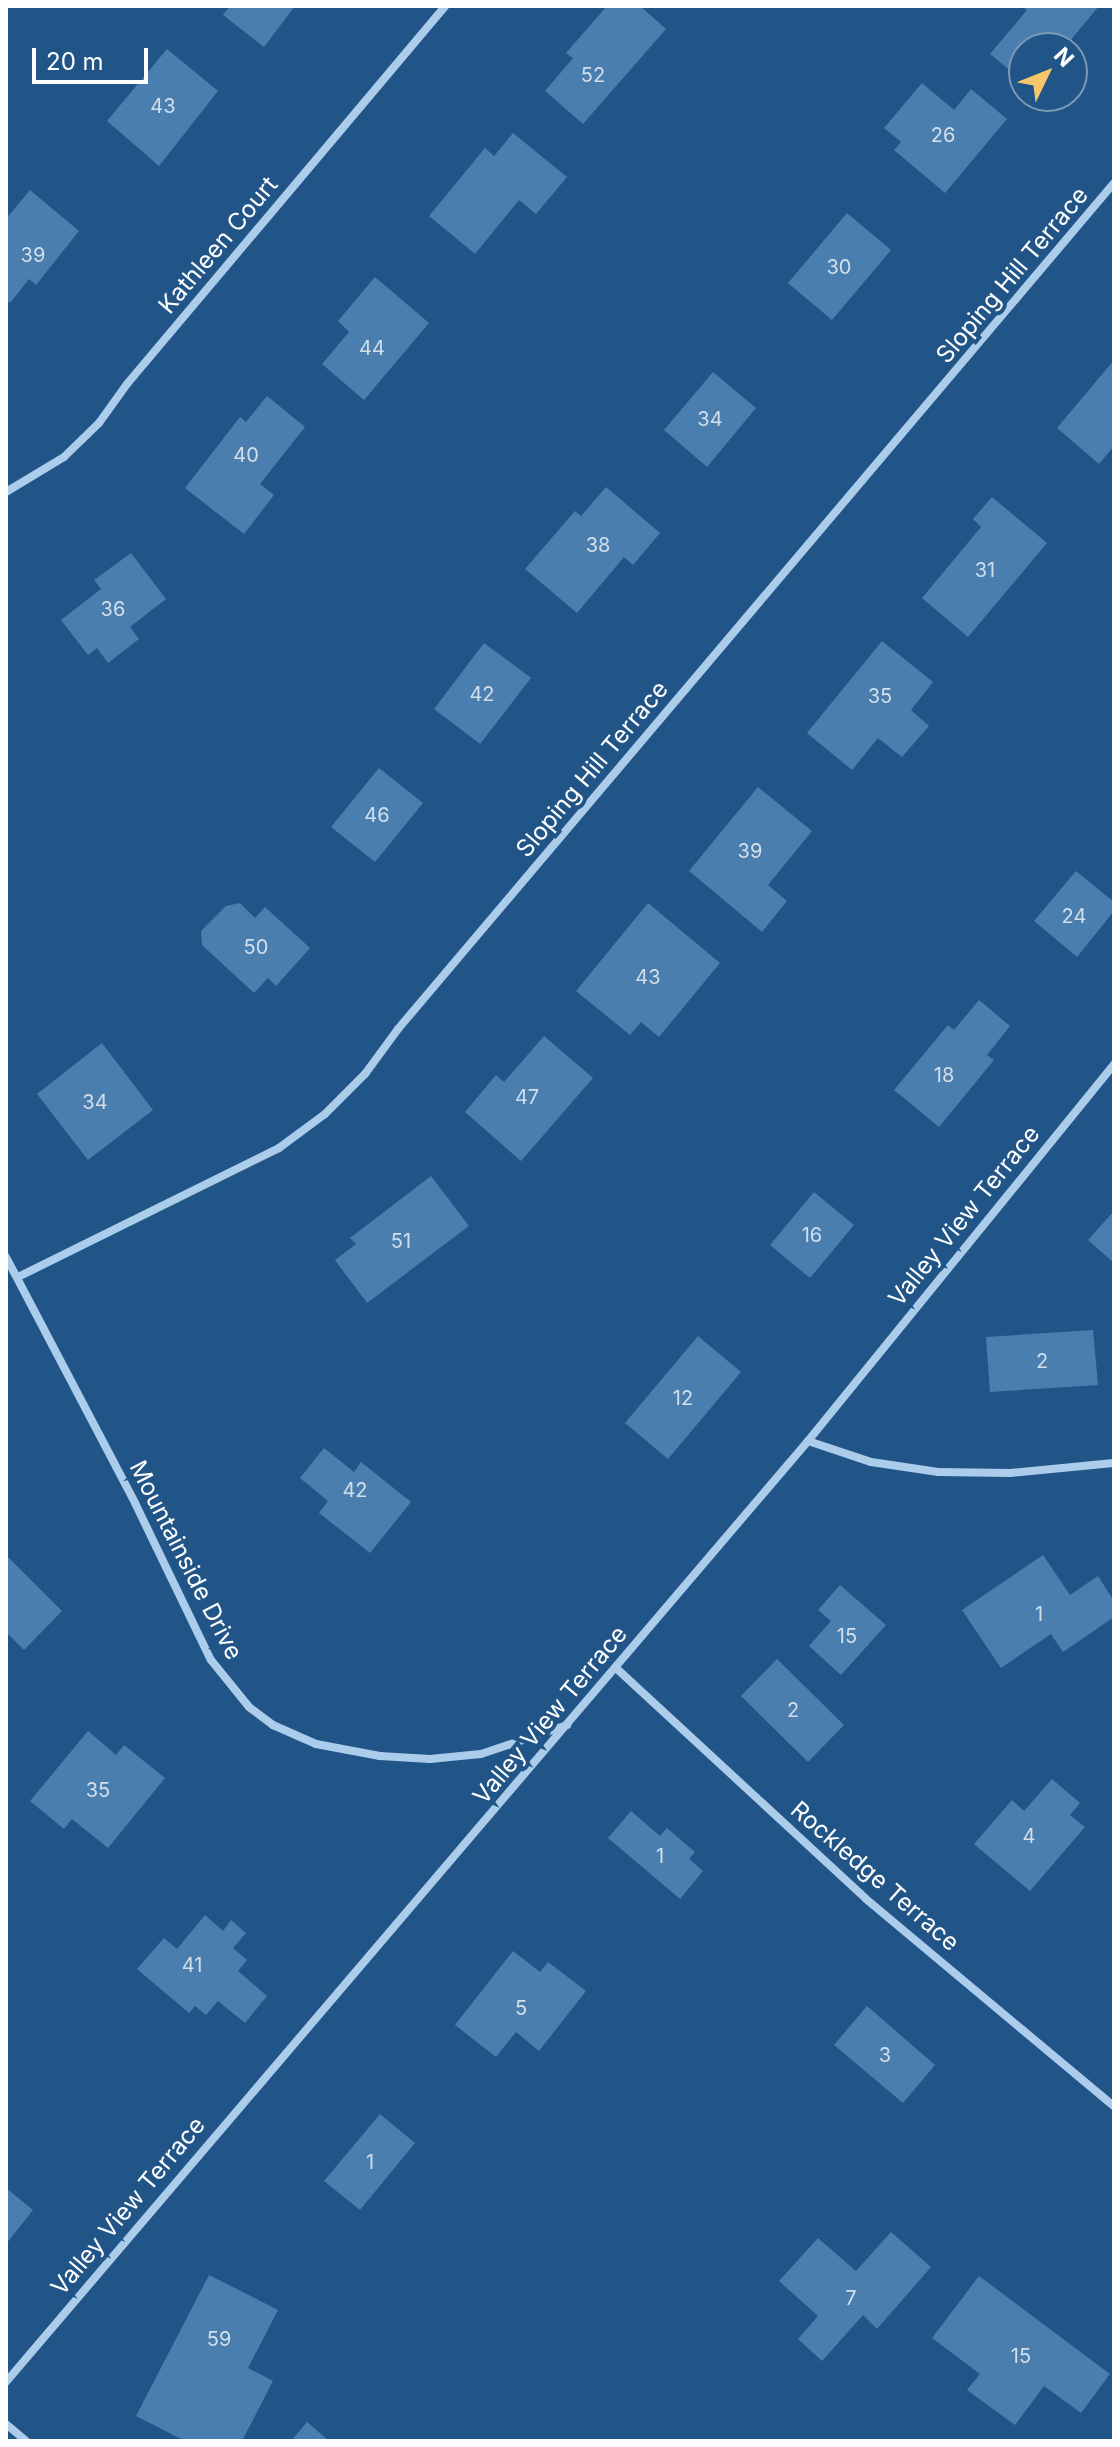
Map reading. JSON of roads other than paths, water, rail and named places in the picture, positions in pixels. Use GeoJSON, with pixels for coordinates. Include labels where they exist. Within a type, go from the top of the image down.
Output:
{"type":"FeatureCollection","features":[{"type":"Feature","properties":{"kind":"street","name":"Kathleen Court"},"geometry":{"type":"LineString","coordinates":[[6,492],[64,457],[99,423],[127,384],[445,6]]}},
{"type":"Feature","properties":{"kind":"street","name":"Sloping Hill Terrace"},"geometry":{"type":"LineString","coordinates":[[18,1277],[279,1148],[325,1114],[365,1074],[398,1029],[1114,183]]}},
{"type":"Feature","properties":{"kind":"street","name":"Valley View Terrace"},"geometry":{"type":"LineString","coordinates":[[6,2382],[808,1441],[1114,1064]]}},
{"type":"Feature","properties":{"kind":"street","name":"Mountainside Drive"},"geometry":{"type":"LineString","coordinates":[[6,1257],[211,1660],[249,1707],[273,1725],[316,1744],[380,1756],[430,1759],[481,1754],[568,1725]]}},
{"type":"Feature","properties":{"kind":"street"},"geometry":{"type":"LineString","coordinates":[[808,1441],[871,1462],[938,1472],[1010,1473],[1114,1463]]}},
{"type":"Feature","properties":{"kind":"street","name":"Rockledge Terrace"},"geometry":{"type":"LineString","coordinates":[[616,1668],[866,1899],[1114,2106]]}},
{"type":"Feature","properties":{"kind":"street"},"geometry":{"type":"LineString","coordinates":[[6,2424],[26,2441]]}}]}
